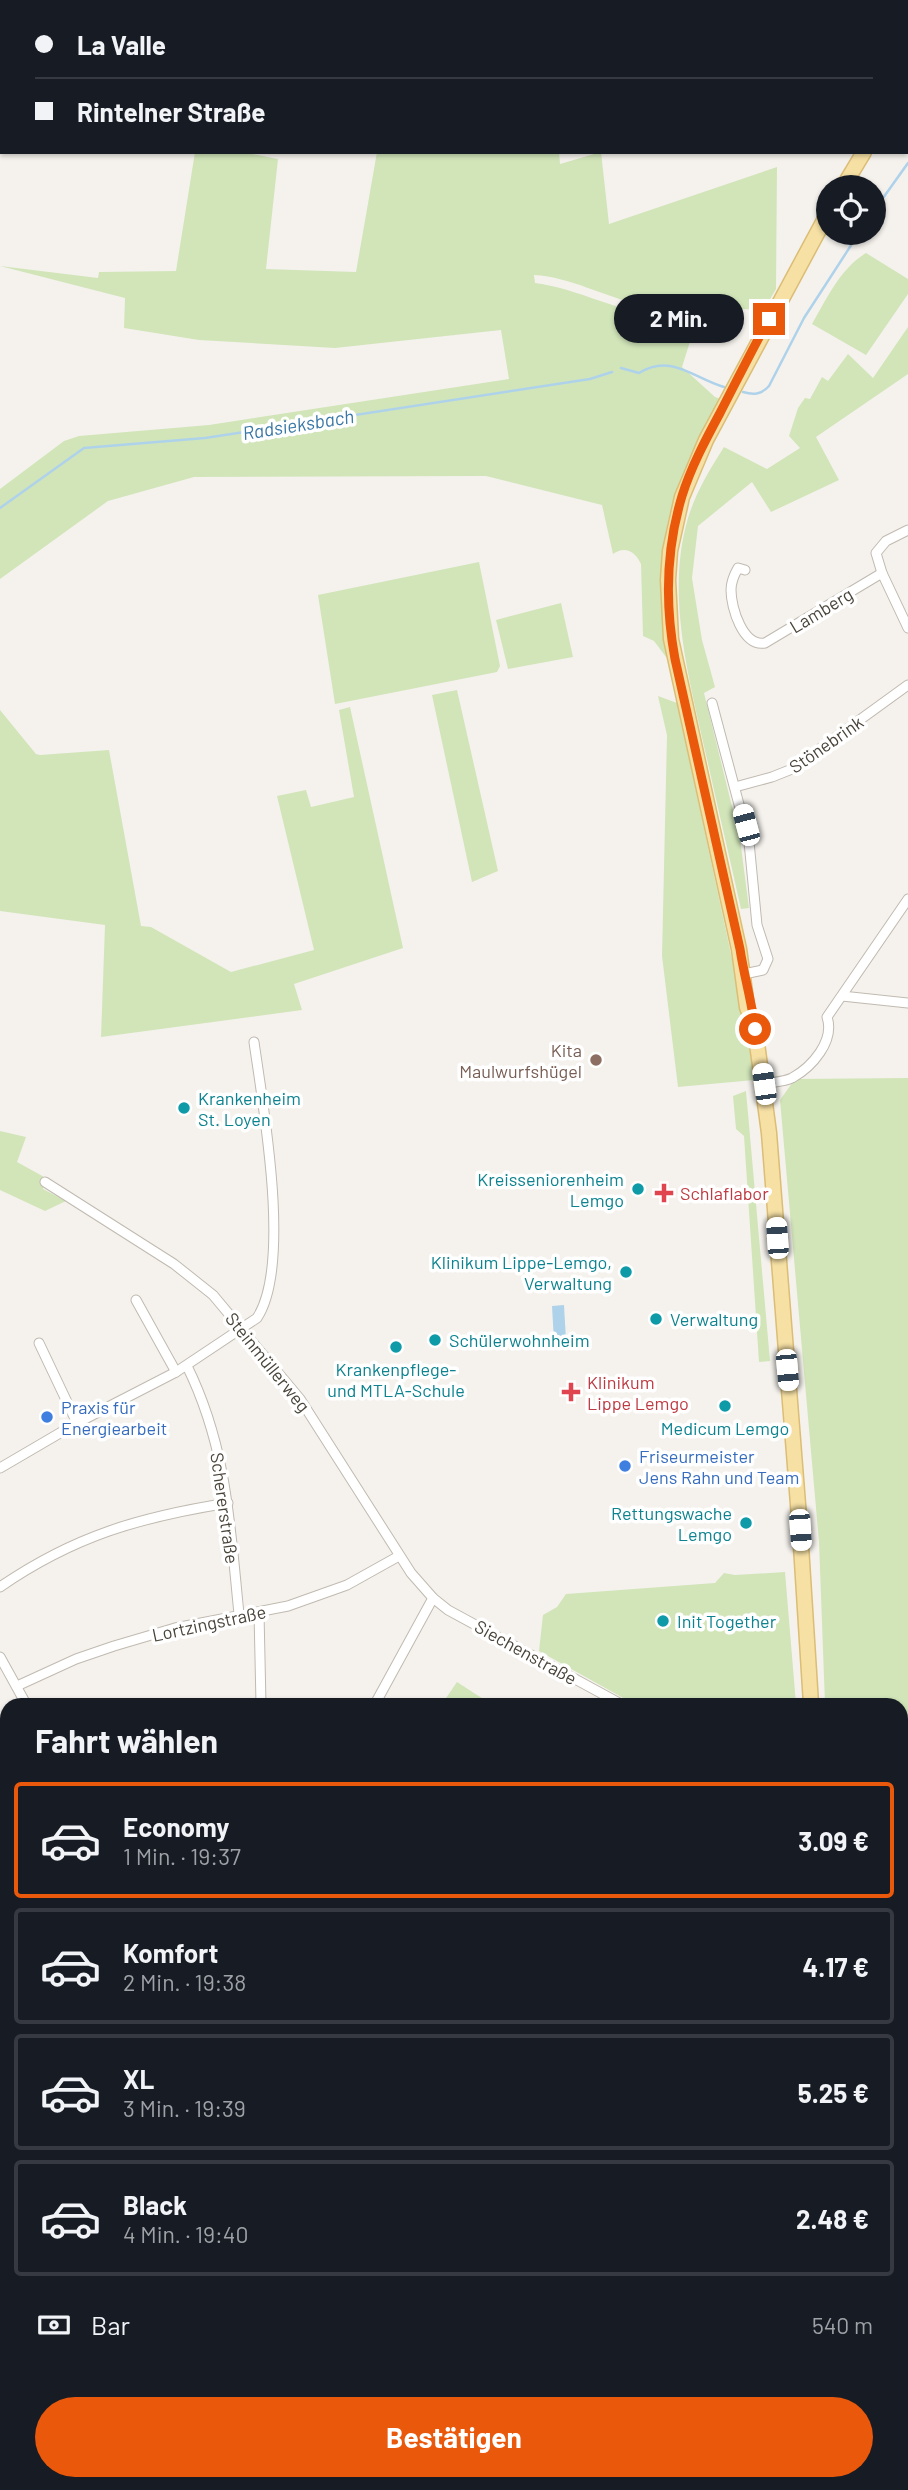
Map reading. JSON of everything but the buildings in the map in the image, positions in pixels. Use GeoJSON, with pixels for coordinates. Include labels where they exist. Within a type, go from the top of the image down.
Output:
{"type":"FeatureCollection","features":[{"type":"Feature","properties":{"kind":"main road"},"geometry":{"type":"LineString","coordinates":[[850,175],[863,154]]}},
{"type":"Feature","properties":{"kind":"main road"},"geometry":{"type":"LineString","coordinates":[[811,1698],[797,1482],[764,1084],[755,1029],[747,1007],[744,978],[671,639],[668,580],[670,551],[682,497],[706,440],[763,329],[816,234]]}},
{"type":"Feature","properties":{"kind":"street"},"geometry":{"type":"LineString","coordinates":[[908,530],[886,541],[876,553],[881,573],[908,628]]}},
{"type":"Feature","properties":{"kind":"street","name":"Lamberg"},"geometry":{"type":"LineString","coordinates":[[745,570],[738,568],[734,576],[731,586],[733,602],[749,639],[759,644],[765,643],[881,573]]}},
{"type":"Feature","properties":{"kind":"street","name":"Stönebrink"},"geometry":{"type":"LineString","coordinates":[[735,787],[792,769],[908,685]]}},
{"type":"Feature","properties":{"kind":"street"},"geometry":{"type":"LineString","coordinates":[[712,703],[750,842],[758,931],[768,959],[763,970],[744,978]]}},
{"type":"Feature","properties":{"kind":"street"},"geometry":{"type":"LineString","coordinates":[[764,1084],[790,1079],[812,1063],[828,1035],[827,1017],[908,899]]}},
{"type":"Feature","properties":{"kind":"street"},"geometry":{"type":"LineString","coordinates":[[842,996],[908,1003]]}},
{"type":"Feature","properties":{"kind":"street"},"geometry":{"type":"LineString","coordinates":[[0,1468],[77,1423],[176,1373],[257,1318],[265,1307],[271,1278],[273,1203],[254,1042]]}},
{"type":"Feature","properties":{"kind":"street","name":"Steinmüllerweg"},"geometry":{"type":"LineString","coordinates":[[45,1182],[174,1264],[214,1295],[300,1399],[399,1556],[433,1598]]}},
{"type":"Feature","properties":{"kind":"street"},"geometry":{"type":"LineString","coordinates":[[136,1300],[176,1373]]}},
{"type":"Feature","properties":{"kind":"street"},"geometry":{"type":"LineString","coordinates":[[39,1343],[77,1423]]}},
{"type":"Feature","properties":{"kind":"street","name":"Schererstraße"},"geometry":{"type":"LineString","coordinates":[[187,1366],[202,1396],[219,1453],[228,1503],[239,1614]]}},
{"type":"Feature","properties":{"kind":"street"},"geometry":{"type":"LineString","coordinates":[[0,1587],[22,1571],[64,1548],[104,1531],[170,1512],[228,1503]]}},
{"type":"Feature","properties":{"kind":"street","name":"Lortzingstraße"},"geometry":{"type":"LineString","coordinates":[[17,1686],[75,1659],[114,1646],[175,1628],[239,1614],[259,1613],[347,1585],[399,1556]]}},
{"type":"Feature","properties":{"kind":"street"},"geometry":{"type":"LineString","coordinates":[[378,1698],[433,1598]]}},
{"type":"Feature","properties":{"kind":"street","name":"Siechenstraße"},"geometry":{"type":"LineString","coordinates":[[433,1598],[448,1610],[610,1698]]}},
{"type":"Feature","properties":{"kind":"street"},"geometry":{"type":"LineString","coordinates":[[259,1613],[261,1698]]}},
{"type":"Feature","properties":{"kind":"street"},"geometry":{"type":"LineString","coordinates":[[0,1657],[23,1698]]}},
{"type":"Feature","properties":{"kind":"green space"},"geometry":{"type":"Polygon","coordinates":[[[195,154],[252,154],[278,159],[266,269],[356,272],[377,154],[559,154],[560,164],[601,154],[609,224],[777,167],[776,289],[765,308],[654,307],[626,301],[561,279],[534,275],[535,283],[645,314],[665,316],[699,313],[682,367],[715,397],[721,399],[685,469],[667,525],[665,572],[669,657],[666,657],[654,641],[643,636],[641,564],[630,551],[622,550],[613,554],[602,505],[486,476],[194,477],[108,501],[0,579],[0,489],[64,441],[79,436],[209,425],[509,379],[501,330],[335,348],[199,340],[124,328],[125,298],[0,266],[98,278],[99,272],[176,271],[195,154]]]}},
{"type":"Feature","properties":{"kind":"green space"},"geometry":{"type":"Polygon","coordinates":[[[866,253],[908,279],[908,294],[866,355],[812,324],[841,276],[866,253]]]}},
{"type":"Feature","properties":{"kind":"green space"},"geometry":{"type":"Polygon","coordinates":[[[908,327],[908,374],[816,437],[839,480],[771,512],[752,482],[698,526],[692,578],[702,640],[715,687],[704,693],[740,839],[749,908],[741,909],[687,669],[679,608],[679,578],[688,518],[699,490],[724,447],[767,469],[800,448],[789,436],[798,408],[805,398],[810,399],[822,377],[828,381],[848,354],[873,378],[908,327]]]}},
{"type":"Feature","properties":{"kind":"green space"},"geometry":{"type":"Polygon","coordinates":[[[479,562],[500,666],[497,672],[335,704],[318,595],[479,562]]]}},
{"type":"Feature","properties":{"kind":"green space"},"geometry":{"type":"Polygon","coordinates":[[[561,603],[573,657],[508,669],[496,620],[561,603]]]}},
{"type":"Feature","properties":{"kind":"green space"},"geometry":{"type":"Polygon","coordinates":[[[457,690],[498,871],[472,882],[432,695],[457,690]]]}},
{"type":"Feature","properties":{"kind":"green space"},"geometry":{"type":"Polygon","coordinates":[[[658,696],[677,703],[746,1024],[754,1080],[678,1087],[662,956],[667,735],[658,696]]]}},
{"type":"Feature","properties":{"kind":"green space"},"geometry":{"type":"Polygon","coordinates":[[[350,707],[403,948],[294,984],[302,1010],[101,1037],[105,925],[0,911],[0,710],[36,754],[109,750],[141,926],[151,927],[231,972],[314,950],[277,796],[306,790],[311,807],[354,797],[339,710],[350,707]]]}},
{"type":"Feature","properties":{"kind":"green space"},"geometry":{"type":"Polygon","coordinates":[[[908,1078],[908,1698],[825,1698],[819,1542],[780,1100],[795,1079],[908,1078]]]}},
{"type":"Feature","properties":{"kind":"green space"},"geometry":{"type":"Polygon","coordinates":[[[746,1091],[770,1361],[759,1362],[744,1136],[736,1129],[733,1096],[746,1091]]]}},
{"type":"Feature","properties":{"kind":"green space"},"geometry":{"type":"Polygon","coordinates":[[[0,1131],[26,1137],[17,1162],[46,1178],[43,1189],[66,1201],[45,1211],[0,1190],[0,1131]]]}},
{"type":"Feature","properties":{"kind":"green space"},"geometry":{"type":"Polygon","coordinates":[[[785,1572],[796,1698],[623,1698],[539,1651],[543,1615],[557,1607],[566,1594],[715,1583],[724,1573],[735,1575],[785,1572]]]}},
{"type":"Feature","properties":{"kind":"green space"},"geometry":{"type":"Polygon","coordinates":[[[457,1682],[482,1698],[446,1698],[457,1682]]]}},
{"type":"Feature","properties":{"kind":"water"},"geometry":{"type":"Polygon","coordinates":[[[564,1305],[566,1340],[554,1341],[552,1306],[564,1305]]]}},
{"type":"Feature","properties":{"kind":"waterway","name":"Radsieksbach"},"geometry":{"type":"LineString","coordinates":[[886,194],[908,163]]}},
{"type":"Feature","properties":{"kind":"waterway","name":"Radsieksbach"},"geometry":{"type":"LineString","coordinates":[[743,392],[757,394],[769,386],[804,318],[851,245]]}},
{"type":"Feature","properties":{"kind":"waterway","name":"Radsieksbach"},"geometry":{"type":"LineString","coordinates":[[621,368],[639,373],[651,367],[672,366],[724,387]]}},
{"type":"Feature","properties":{"kind":"waterway","name":"Radsieksbach"},"geometry":{"type":"LineString","coordinates":[[0,508],[84,448],[205,438],[590,379],[612,372]]}},
{"type":"Feature","properties":{"kind":"place","name":"Kita Maulwurfshügel"},"geometry":{"type":"Point","coordinates":[596,1060]}},
{"type":"Feature","properties":{"kind":"place","name":"Krankenheim St. Loyen"},"geometry":{"type":"Point","coordinates":[184,1108]}},
{"type":"Feature","properties":{"kind":"place","name":"Kreisseniorenheim Lemgo"},"geometry":{"type":"Point","coordinates":[638,1189]}},
{"type":"Feature","properties":{"kind":"place","name":"Schlaflabor"},"geometry":{"type":"Point","coordinates":[664,1193]}},
{"type":"Feature","properties":{"kind":"place","name":"Klinikum Lippe-Lemgo, Verwaltung"},"geometry":{"type":"Point","coordinates":[626,1272]}},
{"type":"Feature","properties":{"kind":"place","name":"Verwaltung"},"geometry":{"type":"Point","coordinates":[656,1319]}},
{"type":"Feature","properties":{"kind":"place","name":"Schülerwohnheim"},"geometry":{"type":"Point","coordinates":[435,1340]}},
{"type":"Feature","properties":{"kind":"place","name":"Krankenpflege- und MTLA-Schule"},"geometry":{"type":"Point","coordinates":[396,1347]}},
{"type":"Feature","properties":{"kind":"place","name":"Klinikum Lippe Lemgo"},"geometry":{"type":"Point","coordinates":[571,1392]}},
{"type":"Feature","properties":{"kind":"place","name":"Medicum Lemgo"},"geometry":{"type":"Point","coordinates":[725,1406]}},
{"type":"Feature","properties":{"kind":"place","name":"Praxis für Energiearbeit"},"geometry":{"type":"Point","coordinates":[47,1417]}},
{"type":"Feature","properties":{"kind":"place","name":"Friseurmeister Jens Rahn und Team"},"geometry":{"type":"Point","coordinates":[625,1466]}},
{"type":"Feature","properties":{"kind":"place","name":"Rettungswache Lemgo"},"geometry":{"type":"Point","coordinates":[746,1523]}},
{"type":"Feature","properties":{"kind":"place","name":"Init Together"},"geometry":{"type":"Point","coordinates":[663,1621]}},
{"type":"Feature","properties":{"kind":"route"},"geometry":{"type":"LineString","coordinates":[[755,1029],[740,949],[671,639],[668,580],[670,551],[685,488],[706,440],[769,319]]}}]}
